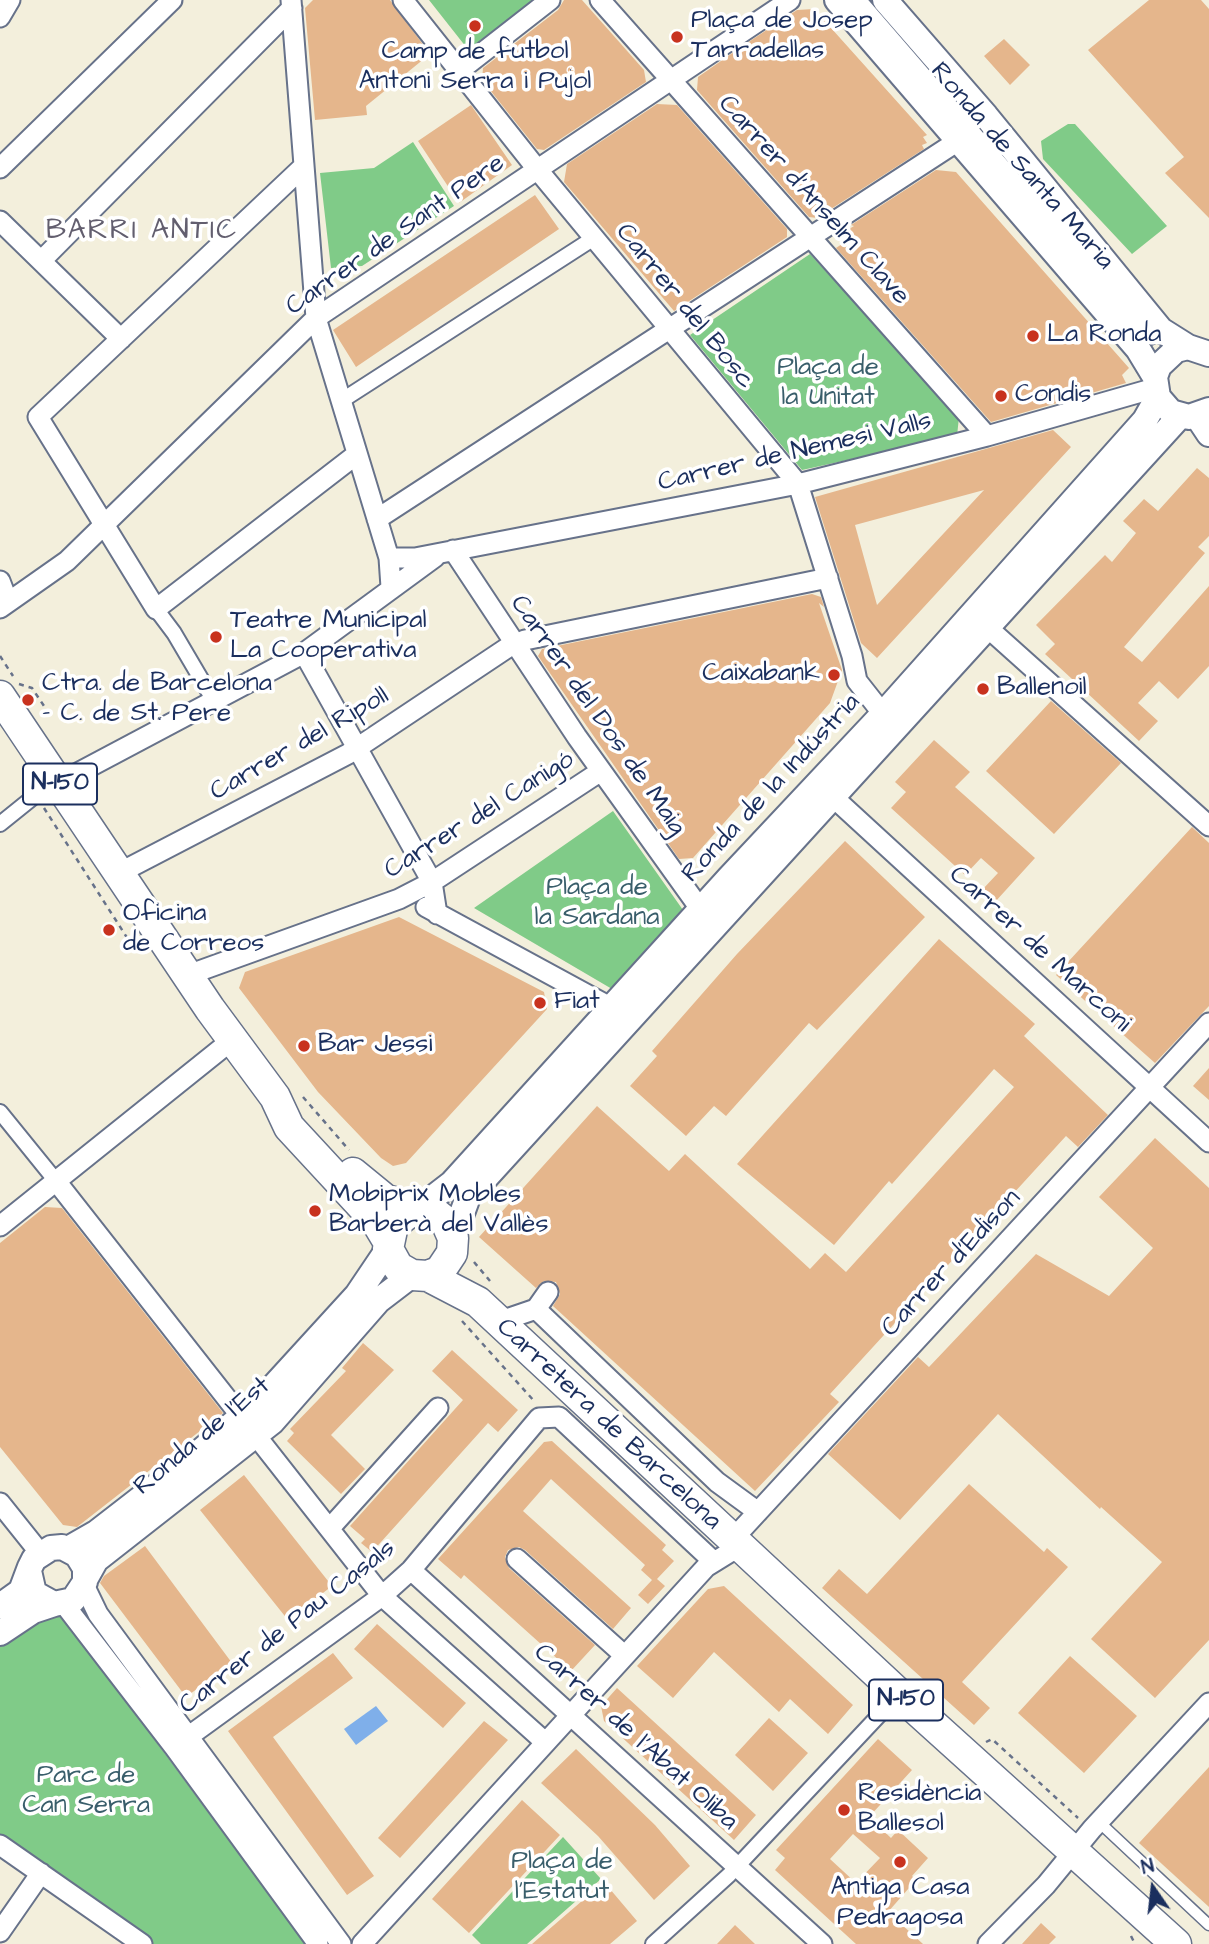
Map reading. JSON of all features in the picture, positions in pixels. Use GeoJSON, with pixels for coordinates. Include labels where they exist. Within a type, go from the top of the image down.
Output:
{"type":"FeatureCollection","features":[{"type":"Feature","properties":{"kind":"main road","name":"N-150"},"geometry":{"type":"LineString","coordinates":[[0,696],[232,1040],[286,1093],[307,1122],[374,1193],[441,1217],[450,1227],[459,1245]]}},
{"type":"Feature","properties":{"kind":"main road","name":"N-150"},"geometry":{"type":"LineString","coordinates":[[286,1093],[289,1127],[376,1221],[398,1267],[420,1275]]}},
{"type":"Feature","properties":{"kind":"main road"},"geometry":{"type":"LineString","coordinates":[[388,1245],[398,1219],[417,1210]]}},
{"type":"Feature","properties":{"kind":"main road"},"geometry":{"type":"LineString","coordinates":[[420,1275],[449,1262],[459,1245]]}},
{"type":"Feature","properties":{"kind":"main road","name":"Carretera de Barcelona"},"geometry":{"type":"LineString","coordinates":[[459,1245],[484,1309]]}},
{"type":"Feature","properties":{"kind":"main road","name":"Carretera de Barcelona"},"geometry":{"type":"LineString","coordinates":[[420,1275],[484,1309],[662,1475],[723,1553],[899,1694],[1176,1944]]}},
{"type":"Feature","properties":{"kind":"street"},"geometry":{"type":"LineString","coordinates":[[0,17],[10,0]]}},
{"type":"Feature","properties":{"kind":"street"},"geometry":{"type":"LineString","coordinates":[[0,168],[172,0]]}},
{"type":"Feature","properties":{"kind":"street","name":"Carrer del Bosc"},"geometry":{"type":"LineString","coordinates":[[403,0],[537,169],[798,484],[857,681],[883,714]]}},
{"type":"Feature","properties":{"kind":"street"},"geometry":{"type":"LineString","coordinates":[[459,71],[550,0]]}},
{"type":"Feature","properties":{"kind":"street","name":"Carrer d'Anselm Clave"},"geometry":{"type":"LineString","coordinates":[[600,0],[987,436]]}},
{"type":"Feature","properties":{"kind":"street","name":"Carrer de Sant Pere"},"geometry":{"type":"LineString","coordinates":[[4,605],[67,561],[316,318],[790,0]]}},
{"type":"Feature","properties":{"kind":"street","name":"Ronda de Santa Maria"},"geometry":{"type":"LineString","coordinates":[[837,0],[1138,349],[1163,405],[1199,419]]}},
{"type":"Feature","properties":{"kind":"street","name":"Ronda de Santa Maria"},"geometry":{"type":"LineString","coordinates":[[859,0],[1151,337]]}},
{"type":"Feature","properties":{"kind":"street","name":"Ronda de Santa Maria"},"geometry":{"type":"LineString","coordinates":[[885,0],[986,116],[1161,330],[1198,351]]}},
{"type":"Feature","properties":{"kind":"street"},"geometry":{"type":"LineString","coordinates":[[291,4],[316,318],[389,558],[391,587]]}},
{"type":"Feature","properties":{"kind":"street"},"geometry":{"type":"LineString","coordinates":[[42,260],[291,4]]}},
{"type":"Feature","properties":{"kind":"street"},"geometry":{"type":"LineString","coordinates":[[377,519],[958,141]]}},
{"type":"Feature","properties":{"kind":"street"},"geometry":{"type":"LineString","coordinates":[[214,701],[38,417],[304,166]]}},
{"type":"Feature","properties":{"kind":"street"},"geometry":{"type":"LineString","coordinates":[[0,221],[121,339]]}},
{"type":"Feature","properties":{"kind":"street"},"geometry":{"type":"LineString","coordinates":[[341,401],[594,238]]}},
{"type":"Feature","properties":{"kind":"street","name":"Ronda de la Indústria"},"geometry":{"type":"LineString","coordinates":[[417,1210],[452,1183],[883,714],[1145,420],[1166,356],[1198,351]]}},
{"type":"Feature","properties":{"kind":"street","name":"Carrer de Nemesi Valls"},"geometry":{"type":"LineString","coordinates":[[389,558],[415,558],[798,484],[987,436],[1156,387]]}},
{"type":"Feature","properties":{"kind":"street","name":"Ronda de la Indústria"},"geometry":{"type":"LineString","coordinates":[[459,1245],[468,1197],[988,628],[1199,419]]}},
{"type":"Feature","properties":{"kind":"street"},"geometry":{"type":"LineString","coordinates":[[156,609],[357,454]]}},
{"type":"Feature","properties":{"kind":"street","name":"Carrer de Nemesi Valls"},"geometry":{"type":"LineString","coordinates":[[59,783],[304,653],[391,587],[447,551]]}},
{"type":"Feature","properties":{"kind":"street","name":"Carrer del Dos de Maig"},"geometry":{"type":"LineString","coordinates":[[447,551],[701,910]]}},
{"type":"Feature","properties":{"kind":"street","name":"Carrer del Ripoll"},"geometry":{"type":"LineString","coordinates":[[119,873],[356,748],[515,644],[544,635],[828,578]]}},
{"type":"Feature","properties":{"kind":"street"},"geometry":{"type":"LineString","coordinates":[[0,581],[4,605]]}},
{"type":"Feature","properties":{"kind":"street"},"geometry":{"type":"LineString","coordinates":[[988,628],[1209,826]]}},
{"type":"Feature","properties":{"kind":"street"},"geometry":{"type":"LineString","coordinates":[[304,653],[432,882],[437,914]]}},
{"type":"Feature","properties":{"kind":"street","name":"Carrer del Canigó"},"geometry":{"type":"LineString","coordinates":[[188,975],[399,900],[432,882],[601,771]]}},
{"type":"Feature","properties":{"kind":"street"},"geometry":{"type":"LineString","coordinates":[[0,824],[36,795],[59,783]]}},
{"type":"Feature","properties":{"kind":"street","name":"Carrer de Marconi"},"geometry":{"type":"LineString","coordinates":[[833,797],[1209,1142]]}},
{"type":"Feature","properties":{"kind":"street"},"geometry":{"type":"LineString","coordinates":[[399,900],[412,899],[611,1008]]}},
{"type":"Feature","properties":{"kind":"street","name":"Carrer d'Edison"},"geometry":{"type":"LineString","coordinates":[[362,1944],[624,1655],[723,1553],[1209,1023]]}},
{"type":"Feature","properties":{"kind":"street"},"geometry":{"type":"LineString","coordinates":[[0,1226],[232,1040]]}},
{"type":"Feature","properties":{"kind":"street"},"geometry":{"type":"LineString","coordinates":[[0,1112],[382,1596],[545,1742]]}},
{"type":"Feature","properties":{"kind":"street","name":"Ronda de l'Est"},"geometry":{"type":"LineString","coordinates":[[85,1582],[96,1560],[249,1425],[262,1398],[357,1295],[388,1245]]}},
{"type":"Feature","properties":{"kind":"street","name":"Ronda de l'Est"},"geometry":{"type":"LineString","coordinates":[[68,1549],[107,1524],[226,1432],[249,1425],[290,1405],[378,1301],[420,1275]]}},
{"type":"Feature","properties":{"kind":"street"},"geometry":{"type":"LineString","coordinates":[[536,1309],[548,1292]]}},
{"type":"Feature","properties":{"kind":"street"},"geometry":{"type":"LineString","coordinates":[[484,1309],[536,1309],[717,1482],[758,1512]]}},
{"type":"Feature","properties":{"kind":"street"},"geometry":{"type":"LineString","coordinates":[[533,1355],[566,1339]]}},
{"type":"Feature","properties":{"kind":"street"},"geometry":{"type":"LineString","coordinates":[[330,1528],[438,1408]]}},
{"type":"Feature","properties":{"kind":"street","name":"Carretera de Barcelona"},"geometry":{"type":"LineString","coordinates":[[539,1419],[559,1417],[694,1542],[723,1553]]}},
{"type":"Feature","properties":{"kind":"street","name":"Carrer de Pau Casals"},"geometry":{"type":"LineString","coordinates":[[182,1742],[382,1596],[411,1570],[539,1419]]}},
{"type":"Feature","properties":{"kind":"street"},"geometry":{"type":"LineString","coordinates":[[662,1475],[666,1434]]}},
{"type":"Feature","properties":{"kind":"street"},"geometry":{"type":"LineString","coordinates":[[0,1503],[34,1562],[29,1583],[34,1593],[59,1604],[182,1742],[341,1944]]}},
{"type":"Feature","properties":{"kind":"street"},"geometry":{"type":"LineString","coordinates":[[0,1606],[20,1591],[34,1562],[51,1548],[68,1549],[83,1563],[85,1582],[99,1614],[318,1944]]}},
{"type":"Feature","properties":{"kind":"street"},"geometry":{"type":"LineString","coordinates":[[517,1559],[624,1655]]}},
{"type":"Feature","properties":{"kind":"street","name":"Carrer de l'Abat Oliba"},"geometry":{"type":"LineString","coordinates":[[411,1570],[822,1944]]}},
{"type":"Feature","properties":{"kind":"street"},"geometry":{"type":"LineString","coordinates":[[0,1633],[33,1611],[77,1597],[85,1582]]}},
{"type":"Feature","properties":{"kind":"street"},"geometry":{"type":"LineString","coordinates":[[653,1944],[737,1866],[899,1694]]}},
{"type":"Feature","properties":{"kind":"street"},"geometry":{"type":"LineString","coordinates":[[988,1944],[1046,1885],[1099,1822],[1209,1703]]}},
{"type":"Feature","properties":{"kind":"street"},"geometry":{"type":"LineString","coordinates":[[0,1845],[142,1944]]}},
{"type":"Feature","properties":{"kind":"street"},"geometry":{"type":"LineString","coordinates":[[0,1932],[41,1873]]}},
{"type":"Feature","properties":{"kind":"lane"},"geometry":{"type":"LineString","coordinates":[[1099,1822],[1209,1926]]}},
{"type":"Feature","properties":{"kind":"path"},"geometry":{"type":"LineString","coordinates":[[0,656],[18,684],[32,688],[44,706],[42,717]]}},
{"type":"Feature","properties":{"kind":"path"},"geometry":{"type":"LineString","coordinates":[[286,1093],[355,1156]]}},
{"type":"Feature","properties":{"kind":"path"},"geometry":{"type":"LineString","coordinates":[[459,1245],[480,1272],[484,1309]]}},
{"type":"Feature","properties":{"kind":"path","name":"Carretera de Barcelona"},"geometry":{"type":"LineString","coordinates":[[484,1309],[535,1400],[539,1419]]}},
{"type":"Feature","properties":{"kind":"green space","name":"Camp de futbol Antoni Serra i Pujol"},"geometry":{"type":"Polygon","coordinates":[[[429,0],[534,0],[470,52],[429,0]]]}},
{"type":"Feature","properties":{"kind":"green space"},"geometry":{"type":"Polygon","coordinates":[[[1068,124],[1075,124],[1167,226],[1132,254],[1043,159],[1041,141],[1068,124]]]}},
{"type":"Feature","properties":{"kind":"green space"},"geometry":{"type":"Polygon","coordinates":[[[413,142],[454,206],[362,266],[331,268],[320,173],[374,168],[413,142]]]}},
{"type":"Feature","properties":{"kind":"green space","name":"Plaça de la Unitat"},"geometry":{"type":"Polygon","coordinates":[[[810,254],[959,417],[957,436],[802,470],[690,335],[810,254]]]}},
{"type":"Feature","properties":{"kind":"green space","name":"Plaça de la Sardana"},"geometry":{"type":"Polygon","coordinates":[[[613,811],[683,910],[612,989],[474,908],[613,811]]]}},
{"type":"Feature","properties":{"kind":"green space","name":"Parc de Can Serra"},"geometry":{"type":"Polygon","coordinates":[[[63,1615],[305,1944],[149,1944],[0,1835],[0,1647],[34,1622],[63,1615]]]}},
{"type":"Feature","properties":{"kind":"green space","name":"Plaça de l'Estatut"},"geometry":{"type":"Polygon","coordinates":[[[563,1837],[601,1879],[527,1944],[481,1944],[472,1935],[563,1837]]]}},
{"type":"Feature","properties":{"kind":"water"},"geometry":{"type":"Polygon","coordinates":[[[376,1706],[388,1721],[356,1745],[344,1729],[376,1706]]]}},
{"type":"Feature","properties":{"kind":"building"},"geometry":{"type":"Polygon","coordinates":[[[313,0],[390,0],[430,54],[366,106],[367,115],[315,120],[305,8],[313,0]]]}},
{"type":"Feature","properties":{"kind":"building"},"geometry":{"type":"Polygon","coordinates":[[[564,0],[582,0],[644,70],[646,82],[544,150],[537,149],[482,80],[483,68],[558,10],[564,0]]]}},
{"type":"Feature","properties":{"kind":"building"},"geometry":{"type":"Polygon","coordinates":[[[1149,0],[1201,0],[1209,9],[1209,218],[1165,173],[1184,157],[1088,50],[1149,0]]]}},
{"type":"Feature","properties":{"kind":"building"},"geometry":{"type":"Polygon","coordinates":[[[814,9],[927,135],[923,137],[927,143],[922,145],[924,149],[817,218],[809,217],[697,90],[698,77],[741,47],[797,10],[814,9]]]}},
{"type":"Feature","properties":{"kind":"building"},"geometry":{"type":"Polygon","coordinates":[[[1004,39],[1030,65],[1010,85],[984,56],[1004,39]]]}},
{"type":"Feature","properties":{"kind":"building"},"geometry":{"type":"Polygon","coordinates":[[[657,104],[677,105],[787,229],[787,237],[674,311],[564,182],[567,164],[657,104]]]}},
{"type":"Feature","properties":{"kind":"building"},"geometry":{"type":"Polygon","coordinates":[[[471,105],[512,165],[459,203],[418,141],[471,105]]]}},
{"type":"Feature","properties":{"kind":"building"},"geometry":{"type":"Polygon","coordinates":[[[936,170],[956,172],[1129,368],[1122,375],[1126,383],[991,422],[836,248],[842,244],[836,237],[854,226],[851,225],[936,170]]]}},
{"type":"Feature","properties":{"kind":"building"},"geometry":{"type":"Polygon","coordinates":[[[535,195],[559,229],[356,367],[333,330],[535,195]]]}},
{"type":"Feature","properties":{"kind":"building"},"geometry":{"type":"Polygon","coordinates":[[[1053,430],[1071,447],[877,658],[861,643],[815,497],[1053,430]],[[984,490],[855,525],[877,605],[984,490]]]}},
{"type":"Feature","properties":{"kind":"building"},"geometry":{"type":"Polygon","coordinates":[[[1197,468],[1209,478],[1209,536],[1198,547],[1205,553],[1124,647],[1142,662],[1209,586],[1209,666],[1178,699],[1159,681],[1138,703],[1158,721],[1139,741],[1045,654],[1055,644],[1036,625],[1105,555],[1112,562],[1136,533],[1123,521],[1144,499],[1158,511],[1197,468]]]}},
{"type":"Feature","properties":{"kind":"building"},"geometry":{"type":"Polygon","coordinates":[[[812,594],[821,597],[824,607],[819,603],[842,670],[830,703],[693,858],[679,859],[538,656],[542,649],[812,594]]]}},
{"type":"Feature","properties":{"kind":"building"},"geometry":{"type":"Polygon","coordinates":[[[1051,701],[1121,763],[1054,834],[986,771],[1051,701]]]}},
{"type":"Feature","properties":{"kind":"building"},"geometry":{"type":"Polygon","coordinates":[[[934,740],[970,772],[955,787],[1035,858],[995,902],[982,890],[998,873],[981,858],[965,875],[891,808],[906,792],[895,782],[934,740]]]}},
{"type":"Feature","properties":{"kind":"building"},"geometry":{"type":"Polygon","coordinates":[[[1192,827],[1209,843],[1209,1006],[1155,1063],[1056,975],[1192,827]]]}},
{"type":"Feature","properties":{"kind":"building"},"geometry":{"type":"Polygon","coordinates":[[[845,841],[925,917],[817,1030],[809,1023],[726,1116],[714,1106],[686,1136],[630,1086],[657,1056],[652,1051],[737,954],[845,841]]]}},
{"type":"Feature","properties":{"kind":"building"},"geometry":{"type":"Polygon","coordinates":[[[399,917],[544,992],[547,1009],[406,1163],[393,1166],[381,1158],[318,1092],[239,988],[245,972],[399,917]]]}},
{"type":"Feature","properties":{"kind":"building"},"geometry":{"type":"Polygon","coordinates":[[[939,939],[1035,1024],[1024,1036],[1108,1115],[1078,1147],[1066,1136],[830,1394],[839,1402],[755,1491],[553,1306],[560,1294],[556,1282],[544,1281],[536,1288],[479,1237],[597,1106],[669,1171],[685,1154],[810,1269],[825,1253],[846,1272],[1014,1087],[994,1069],[892,1184],[889,1181],[834,1245],[737,1164],[939,939]]]}},
{"type":"Feature","properties":{"kind":"building"},"geometry":{"type":"Polygon","coordinates":[[[1209,1068],[1209,1100],[1193,1086],[1209,1068]]]}},
{"type":"Feature","properties":{"kind":"building"},"geometry":{"type":"Polygon","coordinates":[[[1155,1138],[1209,1188],[1209,1640],[1155,1698],[1091,1639],[1162,1562],[1101,1507],[1100,1509],[998,1414],[900,1520],[828,1454],[918,1357],[929,1367],[1036,1254],[1109,1296],[1153,1248],[1099,1197],[1155,1138]]]}},
{"type":"Feature","properties":{"kind":"building"},"geometry":{"type":"Polygon","coordinates":[[[45,1207],[62,1208],[223,1413],[77,1527],[63,1525],[0,1447],[0,1243],[45,1207]]]}},
{"type":"Feature","properties":{"kind":"building"},"geometry":{"type":"Polygon","coordinates":[[[363,1343],[394,1370],[331,1435],[365,1469],[341,1494],[287,1441],[294,1433],[290,1429],[346,1371],[342,1368],[363,1343]]]}},
{"type":"Feature","properties":{"kind":"building"},"geometry":{"type":"Polygon","coordinates":[[[452,1350],[518,1410],[498,1432],[488,1423],[372,1552],[361,1543],[365,1539],[350,1526],[463,1400],[432,1371],[452,1350]]]}},
{"type":"Feature","properties":{"kind":"building"},"geometry":{"type":"Polygon","coordinates":[[[552,1441],[666,1545],[662,1550],[674,1561],[657,1579],[665,1586],[648,1604],[638,1595],[652,1580],[641,1570],[645,1565],[551,1479],[523,1511],[631,1608],[613,1629],[525,1550],[519,1547],[508,1550],[505,1557],[509,1568],[595,1645],[571,1671],[464,1575],[461,1579],[438,1559],[544,1442],[552,1441]]]}},
{"type":"Feature","properties":{"kind":"building"},"geometry":{"type":"Polygon","coordinates":[[[244,1475],[332,1586],[288,1620],[200,1510],[244,1475]]]}},
{"type":"Feature","properties":{"kind":"building"},"geometry":{"type":"Polygon","coordinates":[[[969,1484],[1044,1552],[1047,1548],[1068,1567],[962,1682],[990,1708],[974,1725],[822,1588],[839,1569],[867,1594],[969,1484]]]}},
{"type":"Feature","properties":{"kind":"building"},"geometry":{"type":"Polygon","coordinates":[[[145,1546],[232,1663],[186,1697],[100,1583],[104,1576],[145,1546]]]}},
{"type":"Feature","properties":{"kind":"building"},"geometry":{"type":"Polygon","coordinates":[[[724,1586],[853,1705],[828,1734],[790,1699],[779,1712],[714,1652],[673,1698],[637,1666],[708,1589],[724,1586]]]}},
{"type":"Feature","properties":{"kind":"building"},"geometry":{"type":"Polygon","coordinates":[[[377,1624],[466,1703],[443,1728],[354,1649],[377,1624]]]}},
{"type":"Feature","properties":{"kind":"building"},"geometry":{"type":"Polygon","coordinates":[[[333,1653],[353,1678],[273,1737],[374,1876],[347,1895],[228,1731],[333,1653]]]}},
{"type":"Feature","properties":{"kind":"building"},"geometry":{"type":"Polygon","coordinates":[[[1070,1656],[1137,1716],[1084,1773],[1018,1713],[1070,1656]]]}},
{"type":"Feature","properties":{"kind":"building"},"geometry":{"type":"Polygon","coordinates":[[[617,1688],[756,1815],[734,1840],[604,1721],[601,1706],[617,1688]]]}},
{"type":"Feature","properties":{"kind":"building"},"geometry":{"type":"Polygon","coordinates":[[[769,1718],[808,1753],[773,1791],[735,1755],[769,1718]]]}},
{"type":"Feature","properties":{"kind":"building"},"geometry":{"type":"Polygon","coordinates":[[[484,1721],[508,1740],[400,1858],[378,1838],[484,1721]]]}},
{"type":"Feature","properties":{"kind":"building","name":"Residència Ballesol"},"geometry":{"type":"Polygon","coordinates":[[[878,1739],[912,1770],[869,1817],[891,1838],[898,1830],[928,1858],[912,1876],[916,1880],[888,1912],[923,1944],[856,1944],[775,1870],[785,1858],[776,1850],[878,1739]],[[853,1834],[830,1859],[856,1883],[880,1858],[853,1834]]]}},
{"type":"Feature","properties":{"kind":"building"},"geometry":{"type":"Polygon","coordinates":[[[576,1749],[655,1825],[690,1866],[654,1900],[598,1836],[541,1783],[576,1749]]]}},
{"type":"Feature","properties":{"kind":"building"},"geometry":{"type":"Polygon","coordinates":[[[1209,1767],[1209,1907],[1139,1843],[1209,1767]]]}},
{"type":"Feature","properties":{"kind":"building"},"geometry":{"type":"Polygon","coordinates":[[[522,1800],[560,1835],[469,1933],[432,1899],[522,1800]]]}},
{"type":"Feature","properties":{"kind":"building"},"geometry":{"type":"Polygon","coordinates":[[[604,1882],[637,1921],[610,1944],[532,1944],[604,1882]]]}},
{"type":"Feature","properties":{"kind":"building"},"geometry":{"type":"Polygon","coordinates":[[[1041,1923],[1056,1937],[1049,1944],[1022,1944],[1041,1923]]]}},
{"type":"Feature","properties":{"kind":"building"},"geometry":{"type":"Polygon","coordinates":[[[735,1925],[755,1944],[717,1944],[735,1925]]]}},
{"type":"Feature","properties":{"kind":"place","name":"Camp de futbol Antoni Serra i Pujol"},"geometry":{"type":"Point","coordinates":[475,26]}},
{"type":"Feature","properties":{"kind":"place","name":"Plaça de Josep Tarradellas"},"geometry":{"type":"Point","coordinates":[677,37]}},
{"type":"Feature","properties":{"kind":"place","name":"La Ronda"},"geometry":{"type":"Point","coordinates":[1033,336]}},
{"type":"Feature","properties":{"kind":"place","name":"Condis"},"geometry":{"type":"Point","coordinates":[1001,396]}},
{"type":"Feature","properties":{"kind":"place","name":"Teatre Municipal La Cooperativa"},"geometry":{"type":"Point","coordinates":[216,637]}},
{"type":"Feature","properties":{"kind":"place","name":"Caixabank"},"geometry":{"type":"Point","coordinates":[834,675]}},
{"type":"Feature","properties":{"kind":"place","name":"Ballenoil"},"geometry":{"type":"Point","coordinates":[983,689]}},
{"type":"Feature","properties":{"kind":"place","name":"Ctra. de Barcelona - C. de St. Pere"},"geometry":{"type":"Point","coordinates":[28,700]}},
{"type":"Feature","properties":{"kind":"place","name":"Oficina de Correos"},"geometry":{"type":"Point","coordinates":[109,930]}},
{"type":"Feature","properties":{"kind":"place","name":"Fiat"},"geometry":{"type":"Point","coordinates":[540,1003]}},
{"type":"Feature","properties":{"kind":"place","name":"Bar Jessi"},"geometry":{"type":"Point","coordinates":[304,1046]}},
{"type":"Feature","properties":{"kind":"place","name":"Mobiprix Mobles Barberà del Vallès"},"geometry":{"type":"Point","coordinates":[315,1211]}},
{"type":"Feature","properties":{"kind":"place","name":"Residència Ballesol"},"geometry":{"type":"Point","coordinates":[844,1810]}},
{"type":"Feature","properties":{"kind":"place","name":"Antiga Casa Pedragosa"},"geometry":{"type":"Point","coordinates":[900,1862]}},
{"type":"Feature","properties":{"kind":"district","name":"BARRI ANTIC"},"geometry":{"type":"Point","coordinates":[142,232]}}]}
